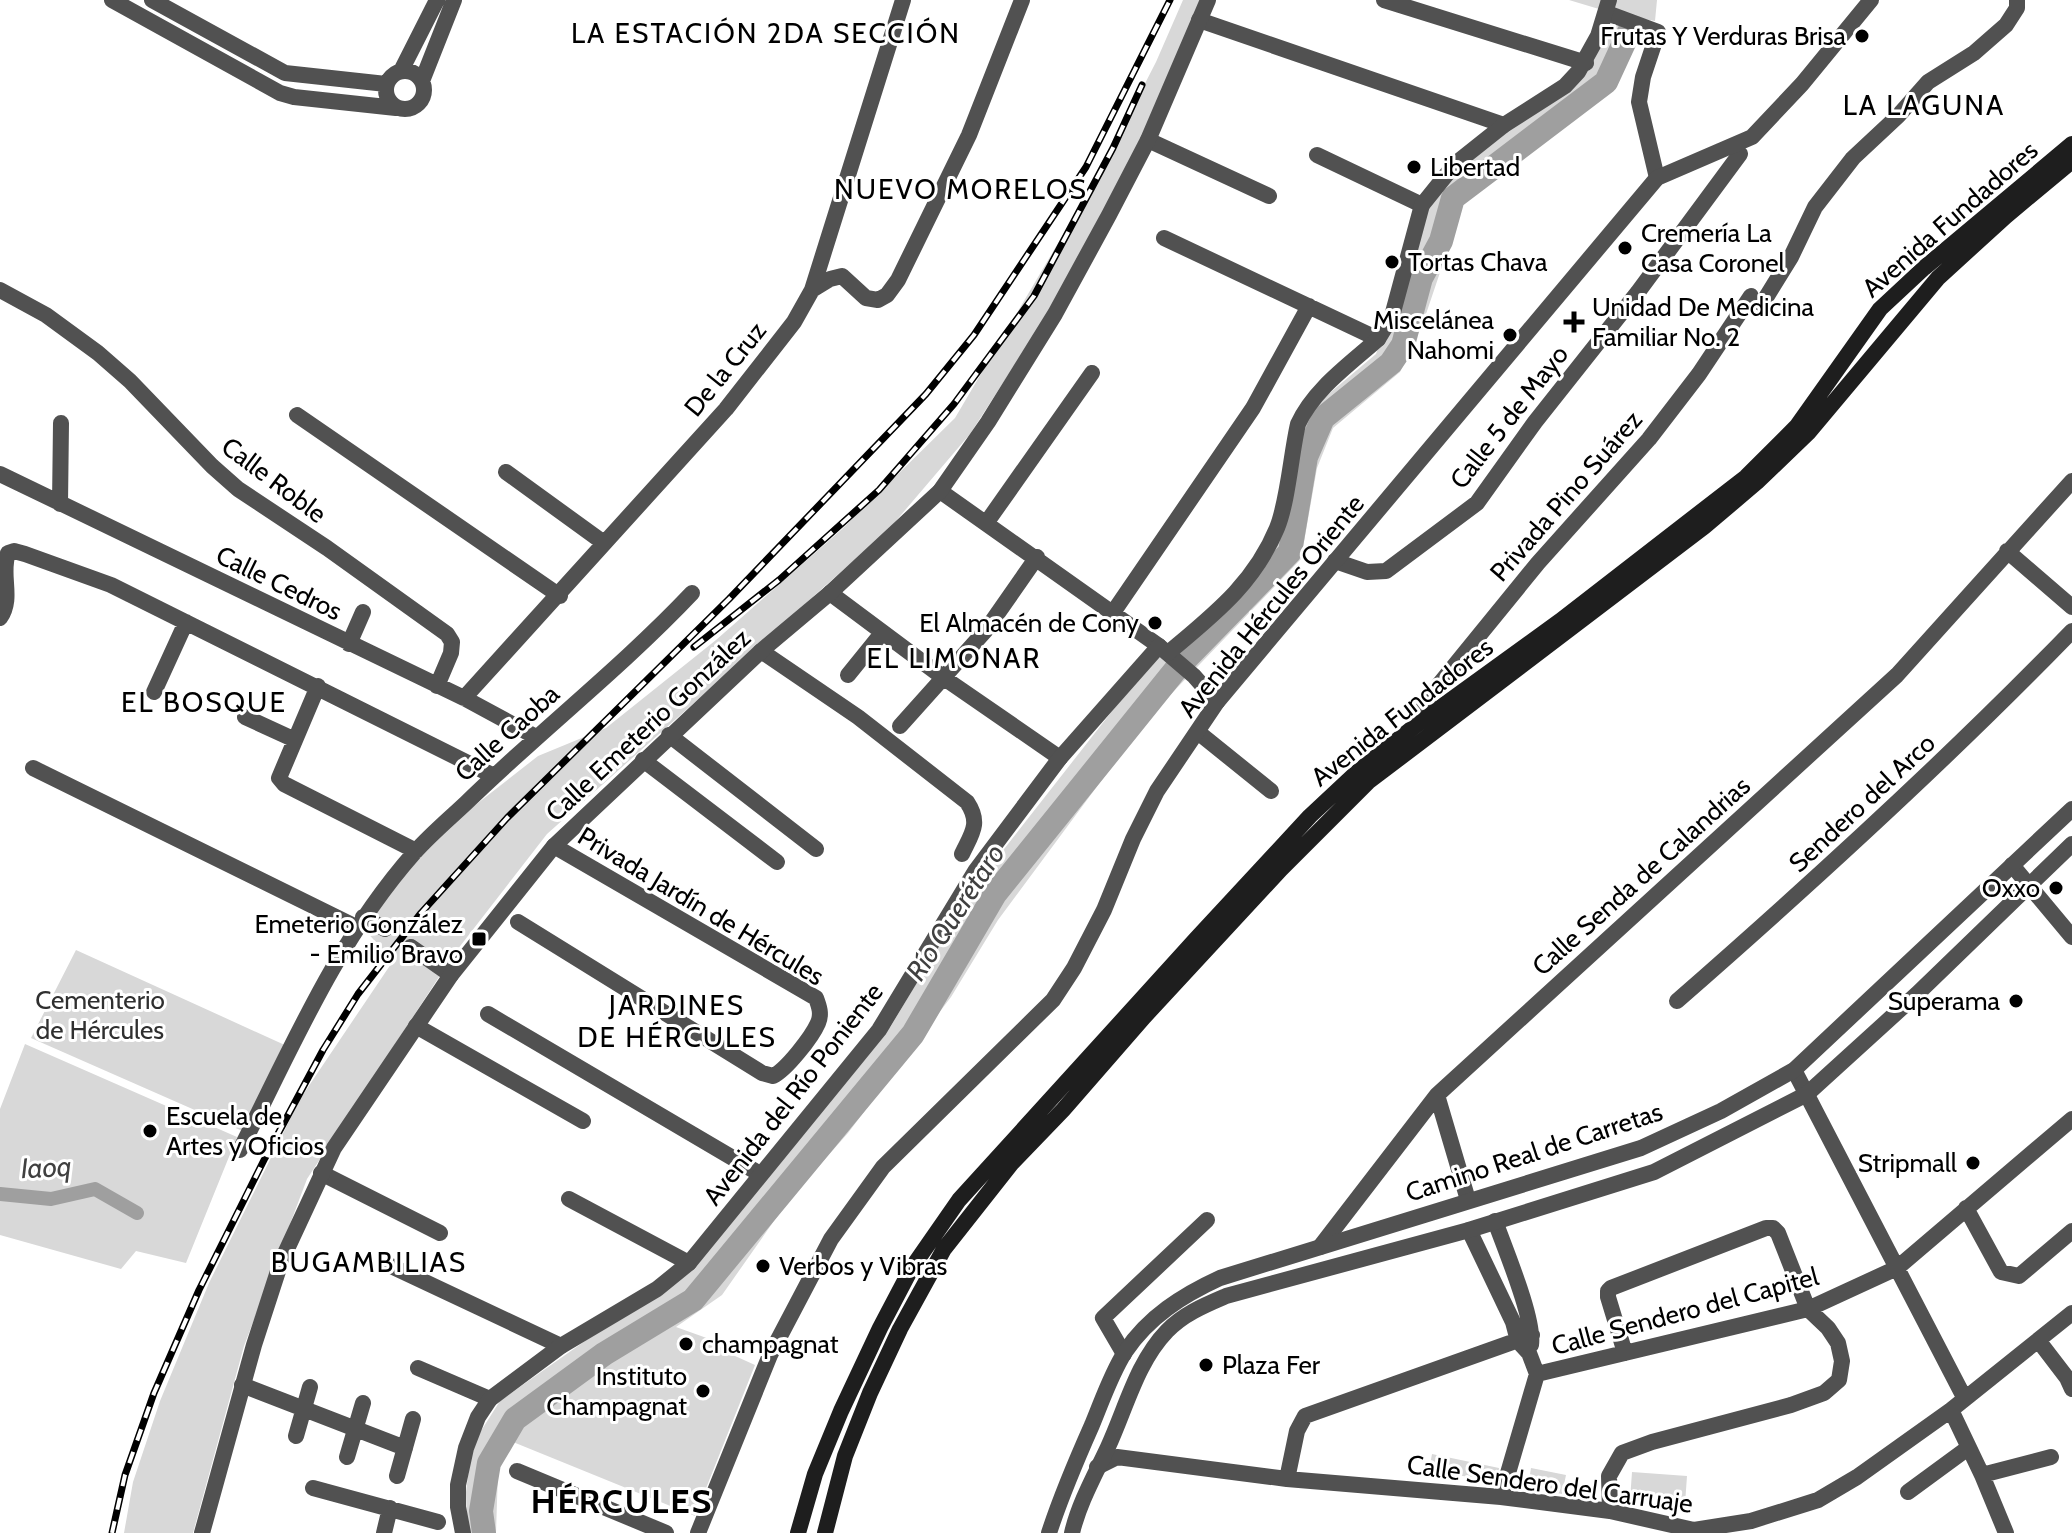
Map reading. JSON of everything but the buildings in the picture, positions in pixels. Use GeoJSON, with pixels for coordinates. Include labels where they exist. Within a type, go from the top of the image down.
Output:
{"type":"FeatureCollection","features":[{"type":"Feature","properties":{"kind":"main road","name":"Avenida Fundadores"},"geometry":{"type":"LineString","coordinates":[[825,1533],[845,1456],[870,1393],[920,1290],[944,1249],[1011,1164],[1281,869],[1420,732],[1746,477],[1797,426],[1880,309],[1924,268],[2072,144]]}},
{"type":"Feature","properties":{"kind":"main road","name":"Avenida Fundadores"},"geometry":{"type":"LineString","coordinates":[[798,1533],[815,1474],[880,1328],[911,1269],[959,1200],[1310,816],[1356,773],[1420,732],[1704,527],[1757,482],[1808,433],[1938,278],[2072,161]]}},
{"type":"Feature","properties":{"kind":"street"},"geometry":{"type":"LineString","coordinates":[[112,0],[280,93],[294,97],[405,110],[415,107],[422,100],[425,90],[417,74],[401,71],[392,75],[386,84],[389,102],[396,108]]}},
{"type":"Feature","properties":{"kind":"street"},"geometry":{"type":"LineString","coordinates":[[152,0],[285,73],[386,84]]}},
{"type":"Feature","properties":{"kind":"street"},"geometry":{"type":"LineString","coordinates":[[401,71],[437,0]]}},
{"type":"Feature","properties":{"kind":"street"},"geometry":{"type":"LineString","coordinates":[[422,81],[454,0]]}},
{"type":"Feature","properties":{"kind":"street","name":"De la Cruz"},"geometry":{"type":"LineString","coordinates":[[464,698],[560,596],[726,409],[794,322],[812,290],[903,0]]}},
{"type":"Feature","properties":{"kind":"street"},"geometry":{"type":"LineString","coordinates":[[812,290],[842,276],[866,298],[878,300],[887,295],[898,280],[969,135],[1022,0]]}},
{"type":"Feature","properties":{"kind":"street","name":"Calle Emeterio González"},"geometry":{"type":"LineString","coordinates":[[202,1533],[242,1385],[281,1262],[334,1148],[451,975],[554,846],[669,735],[940,491],[988,422],[1055,314],[1148,140],[1208,0]]}},
{"type":"Feature","properties":{"kind":"street"},"geometry":{"type":"LineString","coordinates":[[1384,0],[1586,63]]}},
{"type":"Feature","properties":{"kind":"street","name":"Avenida Hércules Oriente"},"geometry":{"type":"LineString","coordinates":[[698,1533],[770,1355],[831,1239],[883,1167],[1053,1000],[1074,968],[1104,910],[1157,791],[1199,733],[1217,702],[1657,178],[1752,137],[1802,84],[1871,0]]}},
{"type":"Feature","properties":{"kind":"street","name":"Privada Pino Suárez"},"geometry":{"type":"LineString","coordinates":[[1420,732],[1428,698],[1538,563],[1649,439],[1791,257],[1815,207],[1853,158],[1898,116],[1928,82],[1974,53],[2006,25],[2017,8],[2017,0]]}},
{"type":"Feature","properties":{"kind":"street"},"geometry":{"type":"LineString","coordinates":[[1608,6],[1658,32],[1643,77],[1639,102],[1657,178]]}},
{"type":"Feature","properties":{"kind":"street","name":"Avenida del Río Poniente"},"geometry":{"type":"LineString","coordinates":[[463,1533],[458,1496],[466,1448],[478,1417],[490,1399],[561,1346],[657,1289],[689,1263],[879,1030],[976,870],[1060,758],[1168,653],[1247,582],[1278,527],[1290,455],[1304,411],[1320,391],[1378,339],[1392,316],[1422,205],[1455,164],[1504,125],[1565,86],[1586,63],[1608,6]]}},
{"type":"Feature","properties":{"kind":"street"},"geometry":{"type":"LineString","coordinates":[[1199,20],[1504,125]]}},
{"type":"Feature","properties":{"kind":"street"},"geometry":{"type":"LineString","coordinates":[[1148,140],[1269,196]]}},
{"type":"Feature","properties":{"kind":"street","name":"Calle 5 de Mayo"},"geometry":{"type":"LineString","coordinates":[[1335,561],[1367,572],[1386,571],[1477,503],[1535,422],[1638,292],[1740,154]]}},
{"type":"Feature","properties":{"kind":"street"},"geometry":{"type":"LineString","coordinates":[[1317,155],[1422,205]]}},
{"type":"Feature","properties":{"kind":"street"},"geometry":{"type":"LineString","coordinates":[[1164,238],[1378,339]]}},
{"type":"Feature","properties":{"kind":"street","name":"Calle Roble"},"geometry":{"type":"LineString","coordinates":[[0,290],[46,315],[98,353],[238,489],[447,634],[452,642],[451,653],[437,686]]}},
{"type":"Feature","properties":{"kind":"street"},"geometry":{"type":"LineString","coordinates":[[1112,614],[1253,408],[1309,306]]}},
{"type":"Feature","properties":{"kind":"street"},"geometry":{"type":"LineString","coordinates":[[987,522],[1092,373]]}},
{"type":"Feature","properties":{"kind":"street"},"geometry":{"type":"LineString","coordinates":[[297,415],[560,596]]}},
{"type":"Feature","properties":{"kind":"street"},"geometry":{"type":"LineString","coordinates":[[60,504],[61,423]]}},
{"type":"Feature","properties":{"kind":"street"},"geometry":{"type":"LineString","coordinates":[[506,472],[604,543]]}},
{"type":"Feature","properties":{"kind":"street","name":"Calle Cedros"},"geometry":{"type":"LineString","coordinates":[[0,474],[464,698],[536,737]]}},
{"type":"Feature","properties":{"kind":"street","name":"Calle Senda de Calandrias"},"geometry":{"type":"LineString","coordinates":[[1320,1247],[1437,1095],[1897,675],[2071,483]]}},
{"type":"Feature","properties":{"kind":"street"},"geometry":{"type":"LineString","coordinates":[[940,491],[1168,653],[1217,702]]}},
{"type":"Feature","properties":{"kind":"street"},"geometry":{"type":"LineString","coordinates":[[2007,551],[2072,607]]}},
{"type":"Feature","properties":{"kind":"street"},"geometry":{"type":"LineString","coordinates":[[0,618],[7,606],[2,563],[8,553],[25,554],[111,585],[494,776]]}},
{"type":"Feature","properties":{"kind":"street"},"geometry":{"type":"LineString","coordinates":[[900,726],[986,630],[1037,557]]}},
{"type":"Feature","properties":{"kind":"street","name":"Calle Caoba"},"geometry":{"type":"LineString","coordinates":[[240,1150],[315,999],[360,922],[416,851],[536,737],[634,652],[692,593]]}},
{"type":"Feature","properties":{"kind":"street"},"geometry":{"type":"LineString","coordinates":[[830,593],[944,678],[1060,758]]}},
{"type":"Feature","properties":{"kind":"street"},"geometry":{"type":"LineString","coordinates":[[349,644],[363,612]]}},
{"type":"Feature","properties":{"kind":"street"},"geometry":{"type":"LineString","coordinates":[[154,692],[186,622]]}},
{"type":"Feature","properties":{"kind":"street","name":"Sendero del Arco"},"geometry":{"type":"LineString","coordinates":[[1677,1001],[1835,862],[1983,723],[2072,631]]}},
{"type":"Feature","properties":{"kind":"street"},"geometry":{"type":"LineString","coordinates":[[848,675],[882,633]]}},
{"type":"Feature","properties":{"kind":"street"},"geometry":{"type":"LineString","coordinates":[[761,651],[858,717],[967,802],[975,813],[975,824],[962,854]]}},
{"type":"Feature","properties":{"kind":"street"},"geometry":{"type":"LineString","coordinates":[[318,686],[279,778],[284,784],[416,851]]}},
{"type":"Feature","properties":{"kind":"street"},"geometry":{"type":"LineString","coordinates":[[245,717],[293,739]]}},
{"type":"Feature","properties":{"kind":"street"},"geometry":{"type":"LineString","coordinates":[[1199,733],[1271,791]]}},
{"type":"Feature","properties":{"kind":"street"},"geometry":{"type":"LineString","coordinates":[[669,735],[816,849]]}},
{"type":"Feature","properties":{"kind":"street"},"geometry":{"type":"LineString","coordinates":[[643,760],[777,862]]}},
{"type":"Feature","properties":{"kind":"street"},"geometry":{"type":"LineString","coordinates":[[33,768],[360,922],[385,929]]}},
{"type":"Feature","properties":{"kind":"street","name":"Camino Real de Carretas"},"geometry":{"type":"LineString","coordinates":[[1049,1533],[1063,1490],[1124,1354],[1143,1330],[1167,1308],[1220,1278],[1641,1148],[1721,1111],[1794,1070],[2072,809]]}},
{"type":"Feature","properties":{"kind":"street","name":"Camino Real de Carretas"},"geometry":{"type":"LineString","coordinates":[[1072,1533],[1097,1467],[1142,1367],[1167,1331],[1199,1308],[1226,1296],[1469,1230],[1654,1172],[1807,1094],[1917,994],[2072,844]]}},
{"type":"Feature","properties":{"kind":"street","name":"Privada Jardín de Hércules"},"geometry":{"type":"LineString","coordinates":[[518,922],[762,1073],[773,1076],[782,1072],[818,1023],[821,1008],[816,998],[554,846]]}},
{"type":"Feature","properties":{"kind":"street"},"geometry":{"type":"LineString","coordinates":[[2012,865],[2072,937]]}},
{"type":"Feature","properties":{"kind":"street"},"geometry":{"type":"LineString","coordinates":[[411,947],[451,975]]}},
{"type":"Feature","properties":{"kind":"street"},"geometry":{"type":"LineString","coordinates":[[488,1014],[760,1174]]}},
{"type":"Feature","properties":{"kind":"street"},"geometry":{"type":"LineString","coordinates":[[416,1026],[583,1121]]}},
{"type":"Feature","properties":{"kind":"street"},"geometry":{"type":"LineString","coordinates":[[1794,1070],[1965,1399]]}},
{"type":"Feature","properties":{"kind":"street"},"geometry":{"type":"LineString","coordinates":[[1437,1095],[1468,1200]]}},
{"type":"Feature","properties":{"kind":"street","name":"Calle Sendero del Capitel"},"geometry":{"type":"LineString","coordinates":[[1537,1374],[1808,1309],[1897,1268],[2072,1119]]}},
{"type":"Feature","properties":{"kind":"street"},"geometry":{"type":"LineString","coordinates":[[321,1173],[440,1233]]}},
{"type":"Feature","properties":{"kind":"street"},"geometry":{"type":"LineString","coordinates":[[569,1199],[689,1263]]}},
{"type":"Feature","properties":{"kind":"street"},"geometry":{"type":"LineString","coordinates":[[1966,1208],[2001,1272],[2011,1276],[2019,1276],[2072,1231]]}},
{"type":"Feature","properties":{"kind":"street"},"geometry":{"type":"LineString","coordinates":[[1124,1354],[1103,1318],[1207,1220]]}},
{"type":"Feature","properties":{"kind":"street"},"geometry":{"type":"LineString","coordinates":[[1495,1221],[1537,1374],[1501,1497]]}},
{"type":"Feature","properties":{"kind":"street"},"geometry":{"type":"LineString","coordinates":[[1610,1511],[1609,1476],[1622,1453],[1824,1393],[1839,1380],[1842,1361],[1838,1343],[1828,1328],[1808,1309],[1778,1233],[1773,1228],[1766,1228],[1611,1288],[1608,1297],[1625,1353]]}},
{"type":"Feature","properties":{"kind":"street"},"geometry":{"type":"LineString","coordinates":[[1469,1230],[1513,1322],[1527,1343]]}},
{"type":"Feature","properties":{"kind":"street"},"geometry":{"type":"LineString","coordinates":[[391,1266],[561,1346]]}},
{"type":"Feature","properties":{"kind":"street","name":"Calle Sendero del Carruaje"},"geometry":{"type":"LineString","coordinates":[[1063,1490],[1077,1477],[1117,1457],[1287,1479],[1501,1497],[1610,1511],[1692,1531],[1751,1521],[1818,1500],[1857,1477],[1951,1410],[2072,1313]]}},
{"type":"Feature","properties":{"kind":"street"},"geometry":{"type":"LineString","coordinates":[[2038,1340],[2072,1389]]}},
{"type":"Feature","properties":{"kind":"street"},"geometry":{"type":"LineString","coordinates":[[1287,1479],[1297,1431],[1305,1416],[1527,1343]]}},
{"type":"Feature","properties":{"kind":"street"},"geometry":{"type":"LineString","coordinates":[[418,1368],[490,1399]]}},
{"type":"Feature","properties":{"kind":"street"},"geometry":{"type":"LineString","coordinates":[[242,1385],[405,1448]]}},
{"type":"Feature","properties":{"kind":"street"},"geometry":{"type":"LineString","coordinates":[[296,1436],[310,1387]]}},
{"type":"Feature","properties":{"kind":"street"},"geometry":{"type":"LineString","coordinates":[[347,1457],[363,1403]]}},
{"type":"Feature","properties":{"kind":"street"},"geometry":{"type":"LineString","coordinates":[[1951,1410],[2006,1533]]}},
{"type":"Feature","properties":{"kind":"street"},"geometry":{"type":"LineString","coordinates":[[397,1476],[413,1419]]}},
{"type":"Feature","properties":{"kind":"street"},"geometry":{"type":"LineString","coordinates":[[1083,1444],[1085,1454],[1093,1459],[1107,1448]]}},
{"type":"Feature","properties":{"kind":"street"},"geometry":{"type":"LineString","coordinates":[[1908,1492],[1968,1448]]}},
{"type":"Feature","properties":{"kind":"street"},"geometry":{"type":"LineString","coordinates":[[1982,1475],[2051,1457]]}},
{"type":"Feature","properties":{"kind":"street"},"geometry":{"type":"LineString","coordinates":[[517,1471],[666,1533]]}},
{"type":"Feature","properties":{"kind":"street"},"geometry":{"type":"LineString","coordinates":[[1077,1477],[1085,1481],[1084,1499]]}},
{"type":"Feature","properties":{"kind":"street"},"geometry":{"type":"LineString","coordinates":[[313,1488],[438,1522]]}},
{"type":"Feature","properties":{"kind":"street"},"geometry":{"type":"LineString","coordinates":[[384,1533],[390,1508]]}},
{"type":"Feature","properties":{"kind":"green space"},"geometry":{"type":"Polygon","coordinates":[[[1183,0],[1204,0],[1100,222],[1046,316],[970,434],[889,529],[547,834],[454,954],[307,1179],[244,1346],[193,1533],[124,1533],[133,1482],[160,1401],[209,1283],[300,1099],[393,961],[364,929],[428,842],[538,756],[606,728],[716,640],[841,530],[955,418],[1097,177],[1156,62],[1183,0]]]}},
{"type":"Feature","properties":{"kind":"green space"},"geometry":{"type":"Polygon","coordinates":[[[1569,0],[1657,0],[1655,21],[1643,19],[1639,40],[1611,87],[1463,204],[1423,323],[1400,372],[1333,428],[1317,468],[1301,559],[1147,719],[998,920],[951,997],[848,1133],[788,1201],[722,1295],[676,1327],[715,1341],[724,1351],[755,1365],[695,1516],[513,1442],[498,1471],[496,1533],[467,1533],[466,1492],[472,1445],[500,1401],[595,1334],[665,1292],[891,1026],[972,890],[1156,655],[1261,566],[1298,435],[1312,408],[1376,354],[1432,199],[1464,163],[1580,73],[1609,12],[1569,0]]]}},
{"type":"Feature","properties":{"kind":"green space","name":"Cementerio de Hércules"},"geometry":{"type":"Polygon","coordinates":[[[76,950],[287,1046],[247,1133],[31,1038],[76,950]]]}},
{"type":"Feature","properties":{"kind":"green space"},"geometry":{"type":"Polygon","coordinates":[[[25,1044],[237,1137],[186,1263],[136,1251],[121,1269],[0,1235],[0,1109],[25,1044]]]}},
{"type":"Feature","properties":{"kind":"green space"},"geometry":{"type":"Polygon","coordinates":[[[1432,1454],[1499,1468],[1497,1482],[1429,1470],[1432,1454]]]}},
{"type":"Feature","properties":{"kind":"green space"},"geometry":{"type":"Polygon","coordinates":[[[1531,1468],[1566,1475],[1562,1494],[1528,1487],[1531,1468]]]}},
{"type":"Feature","properties":{"kind":"green space"},"geometry":{"type":"Polygon","coordinates":[[[1632,1472],[1687,1476],[1685,1504],[1630,1500],[1632,1472]]]}},
{"type":"Feature","properties":{"kind":"waterway","name":"Río Querétaro"},"geometry":{"type":"LineString","coordinates":[[484,1533],[481,1511],[489,1463],[515,1419],[604,1354],[693,1300],[913,1034],[995,894],[1177,668],[1290,552],[1306,457],[1323,418],[1391,363],[1403,345],[1421,278],[1441,241],[1453,198],[1606,82],[1630,30]]}},
{"type":"Feature","properties":{"kind":"waterway","name":"Iaoq"},"geometry":{"type":"LineString","coordinates":[[0,1194],[51,1199],[95,1189],[137,1213]]}},
{"type":"Feature","properties":{"kind":"tunnel"},"geometry":{"type":"LineString","coordinates":[[385,929],[411,947]]}},
{"type":"Feature","properties":{"kind":"railway"},"geometry":{"type":"LineString","coordinates":[[112,1533],[125,1475],[154,1393],[199,1290],[323,1050],[358,994],[421,913],[507,818],[729,599],[926,394],[974,335],[1086,167],[1170,0]]}},
{"type":"Feature","properties":{"kind":"railway"},"geometry":{"type":"LineString","coordinates":[[694,647],[779,580],[879,490],[954,404],[1034,296],[1113,148],[1142,85]]}},
{"type":"Feature","properties":{"kind":"place","name":"Frutas Y Verduras Brisa"},"geometry":{"type":"Point","coordinates":[1862,36]}},
{"type":"Feature","properties":{"kind":"place","name":"Libertad"},"geometry":{"type":"Point","coordinates":[1414,167]}},
{"type":"Feature","properties":{"kind":"place","name":"Cremería La Casa Coronel"},"geometry":{"type":"Point","coordinates":[1625,248]}},
{"type":"Feature","properties":{"kind":"place","name":"Tortas Chava"},"geometry":{"type":"Point","coordinates":[1392,262]}},
{"type":"Feature","properties":{"kind":"place","name":"Unidad De Medicina Familiar No. 2"},"geometry":{"type":"Point","coordinates":[1574,322]}},
{"type":"Feature","properties":{"kind":"place","name":"Miscelánea Nahomi"},"geometry":{"type":"Point","coordinates":[1510,335]}},
{"type":"Feature","properties":{"kind":"place","name":"El Almacén de Cony"},"geometry":{"type":"Point","coordinates":[1155,623]}},
{"type":"Feature","properties":{"kind":"place","name":"Oxxo"},"geometry":{"type":"Point","coordinates":[2056,888]}},
{"type":"Feature","properties":{"kind":"place","name":"Emeterio González - Emilio Bravo"},"geometry":{"type":"Point","coordinates":[479,939]}},
{"type":"Feature","properties":{"kind":"place","name":"Superama"},"geometry":{"type":"Point","coordinates":[2016,1001]}},
{"type":"Feature","properties":{"kind":"place","name":"Escuela de Artes y Oficios"},"geometry":{"type":"Point","coordinates":[150,1131]}},
{"type":"Feature","properties":{"kind":"place","name":"Stripmall"},"geometry":{"type":"Point","coordinates":[1973,1163]}},
{"type":"Feature","properties":{"kind":"place","name":"Verbos y Vibras"},"geometry":{"type":"Point","coordinates":[763,1266]}},
{"type":"Feature","properties":{"kind":"place","name":"champagnat"},"geometry":{"type":"Point","coordinates":[686,1344]}},
{"type":"Feature","properties":{"kind":"place","name":"Plaza Fer"},"geometry":{"type":"Point","coordinates":[1206,1365]}},
{"type":"Feature","properties":{"kind":"place","name":"Instituto Champagnat"},"geometry":{"type":"Point","coordinates":[703,1391]}},
{"type":"Feature","properties":{"kind":"district","name":"LA ESTACIÓN 2DA SECCIÓN"},"geometry":{"type":"Point","coordinates":[766,33]}},
{"type":"Feature","properties":{"kind":"district","name":"LA LAGUNA"},"geometry":{"type":"Point","coordinates":[1924,105]}},
{"type":"Feature","properties":{"kind":"district","name":"NUEVO MORELOS"},"geometry":{"type":"Point","coordinates":[961,189]}},
{"type":"Feature","properties":{"kind":"district","name":"EL LIMONAR"},"geometry":{"type":"Point","coordinates":[954,658]}},
{"type":"Feature","properties":{"kind":"district","name":"EL BOSQUE"},"geometry":{"type":"Point","coordinates":[204,702]}},
{"type":"Feature","properties":{"kind":"district","name":"JARDINES DE HÉRCULES"},"geometry":{"type":"Point","coordinates":[677,1021]}},
{"type":"Feature","properties":{"kind":"district","name":"BUGAMBILIAS"},"geometry":{"type":"Point","coordinates":[369,1262]}},
{"type":"Feature","properties":{"kind":"district","name":"HÉRCULES"},"geometry":{"type":"Point","coordinates":[622,1501]}}]}
